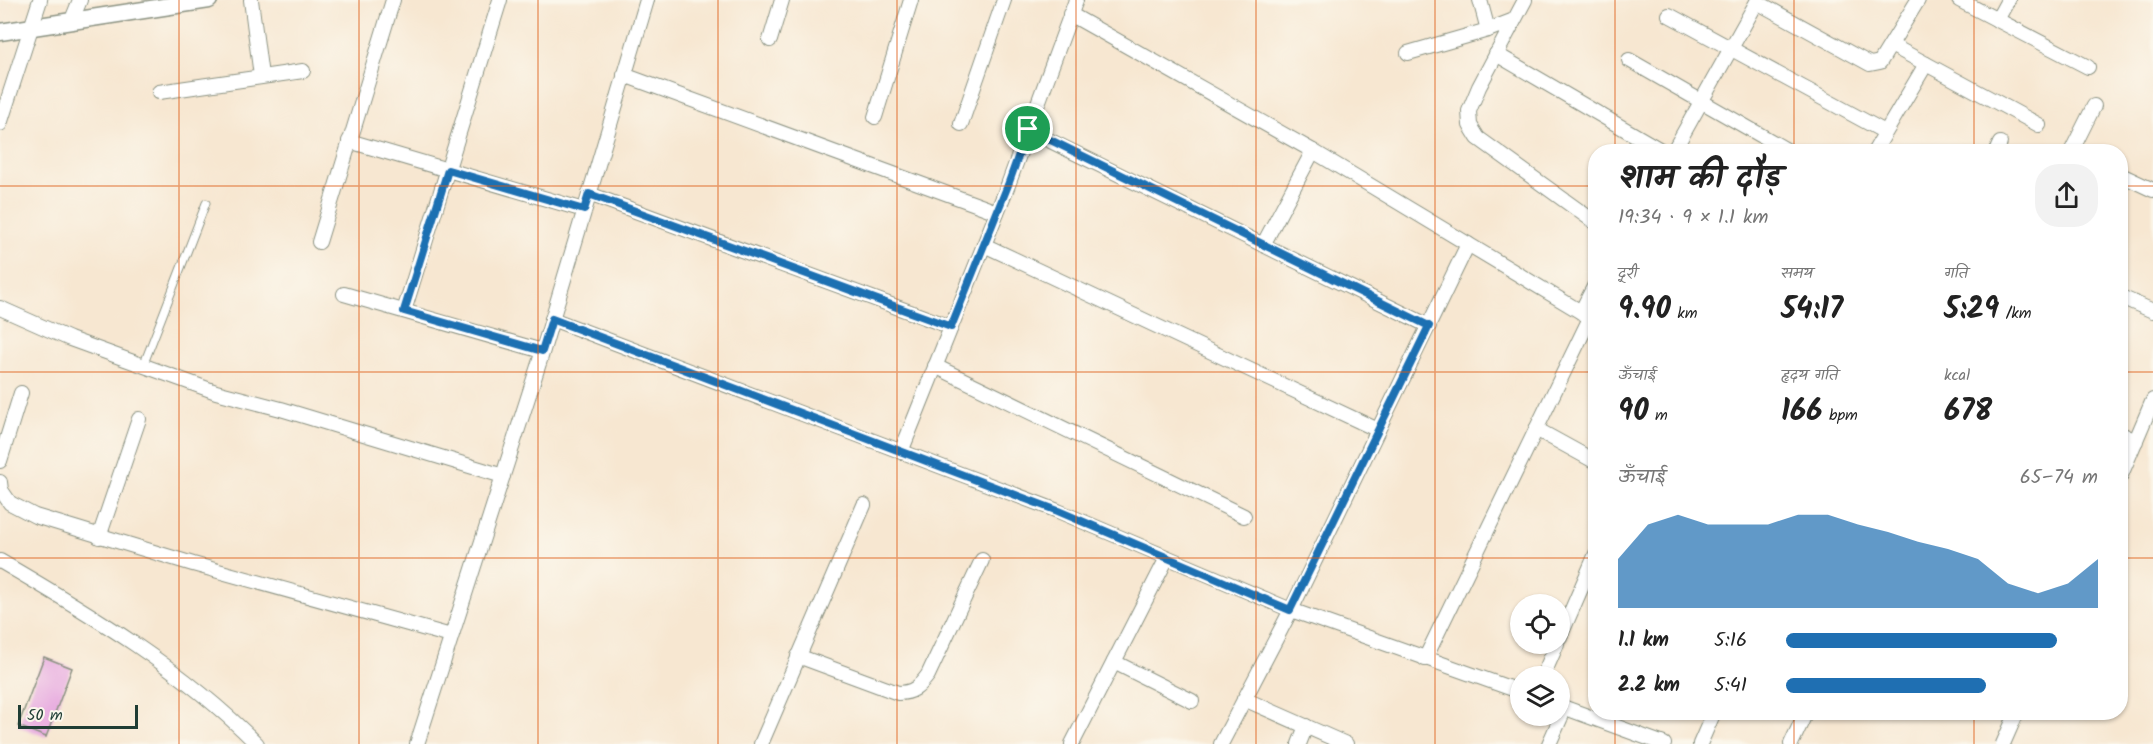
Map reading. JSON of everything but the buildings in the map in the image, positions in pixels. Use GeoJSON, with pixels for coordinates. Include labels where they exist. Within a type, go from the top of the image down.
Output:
{"type":"FeatureCollection","features":[{"type":"Feature","properties":{"kind":"street"},"geometry":{"type":"LineString","coordinates":[[0,124],[40,0]]}},
{"type":"Feature","properties":{"kind":"street"},"geometry":{"type":"LineString","coordinates":[[71,22],[80,0]]}},
{"type":"Feature","properties":{"kind":"street"},"geometry":{"type":"LineString","coordinates":[[0,32],[209,0]]}},
{"type":"Feature","properties":{"kind":"street"},"geometry":{"type":"LineString","coordinates":[[251,0],[261,76]]}},
{"type":"Feature","properties":{"kind":"street"},"geometry":{"type":"LineString","coordinates":[[319,242],[393,0]]}},
{"type":"Feature","properties":{"kind":"street"},"geometry":{"type":"LineString","coordinates":[[404,311],[500,0]]}},
{"type":"Feature","properties":{"kind":"street"},"geometry":{"type":"LineString","coordinates":[[417,744],[552,319],[647,0]]}},
{"type":"Feature","properties":{"kind":"street"},"geometry":{"type":"LineString","coordinates":[[770,40],[782,0]]}},
{"type":"Feature","properties":{"kind":"street"},"geometry":{"type":"LineString","coordinates":[[875,117],[910,0]]}},
{"type":"Feature","properties":{"kind":"street"},"geometry":{"type":"LineString","coordinates":[[961,124],[1004,0]]}},
{"type":"Feature","properties":{"kind":"street"},"geometry":{"type":"LineString","coordinates":[[901,452],[998,212],[1076,0]]}},
{"type":"Feature","properties":{"kind":"street"},"geometry":{"type":"LineString","coordinates":[[1480,0],[1488,30]]}},
{"type":"Feature","properties":{"kind":"street"},"geometry":{"type":"LineString","coordinates":[[1525,0],[1469,111],[1470,125],[1478,138],[1588,217]]}},
{"type":"Feature","properties":{"kind":"street"},"geometry":{"type":"LineString","coordinates":[[1678,144],[1758,1],[1870,64],[1880,62],[1918,0]]}},
{"type":"Feature","properties":{"kind":"street"},"geometry":{"type":"LineString","coordinates":[[1959,0],[2088,67]]}},
{"type":"Feature","properties":{"kind":"street"},"geometry":{"type":"LineString","coordinates":[[1997,20],[2008,0]]}},
{"type":"Feature","properties":{"kind":"street"},"geometry":{"type":"LineString","coordinates":[[1070,14],[1313,151],[1588,316]]}},
{"type":"Feature","properties":{"kind":"street"},"geometry":{"type":"LineString","coordinates":[[1669,15],[1885,132]]}},
{"type":"Feature","properties":{"kind":"street"},"geometry":{"type":"LineString","coordinates":[[1408,52],[1488,30],[1514,20]]}},
{"type":"Feature","properties":{"kind":"street"},"geometry":{"type":"LineString","coordinates":[[1891,45],[2039,125]]}},
{"type":"Feature","properties":{"kind":"street"},"geometry":{"type":"LineString","coordinates":[[1496,54],[1650,144]]}},
{"type":"Feature","properties":{"kind":"street"},"geometry":{"type":"LineString","coordinates":[[1629,60],[1776,144]]}},
{"type":"Feature","properties":{"kind":"street"},"geometry":{"type":"LineString","coordinates":[[1878,144],[1926,64]]}},
{"type":"Feature","properties":{"kind":"street"},"geometry":{"type":"LineString","coordinates":[[159,92],[303,71]]}},
{"type":"Feature","properties":{"kind":"street"},"geometry":{"type":"LineString","coordinates":[[624,75],[998,212]]}},
{"type":"Feature","properties":{"kind":"street"},"geometry":{"type":"LineString","coordinates":[[2075,144],[2094,106]]}},
{"type":"Feature","properties":{"kind":"street"},"geometry":{"type":"LineString","coordinates":[[1028,129],[1429,326]]}},
{"type":"Feature","properties":{"kind":"street"},"geometry":{"type":"LineString","coordinates":[[349,141],[584,210]]}},
{"type":"Feature","properties":{"kind":"street"},"geometry":{"type":"LineString","coordinates":[[1263,245],[1313,151]]}},
{"type":"Feature","properties":{"kind":"street"},"geometry":{"type":"LineString","coordinates":[[2128,178],[2153,190]]}},
{"type":"Feature","properties":{"kind":"street"},"geometry":{"type":"LineString","coordinates":[[589,194],[951,327]]}},
{"type":"Feature","properties":{"kind":"street"},"geometry":{"type":"LineString","coordinates":[[1221,744],[1290,610],[1468,244]]}},
{"type":"Feature","properties":{"kind":"street"},"geometry":{"type":"LineString","coordinates":[[984,245],[1378,430]]}},
{"type":"Feature","properties":{"kind":"street"},"geometry":{"type":"LineString","coordinates":[[344,294],[542,351]]}},
{"type":"Feature","properties":{"kind":"street"},"geometry":{"type":"LineString","coordinates":[[2128,300],[2153,311]]}},
{"type":"Feature","properties":{"kind":"street"},"geometry":{"type":"LineString","coordinates":[[0,308],[70,339],[216,392],[281,409],[503,476]]}},
{"type":"Feature","properties":{"kind":"street"},"geometry":{"type":"LineString","coordinates":[[552,319],[1058,511],[1290,610],[1510,688]]}},
{"type":"Feature","properties":{"kind":"street"},"geometry":{"type":"LineString","coordinates":[[1425,659],[1588,319]]}},
{"type":"Feature","properties":{"kind":"street"},"geometry":{"type":"LineString","coordinates":[[935,366],[1244,516]]}},
{"type":"Feature","properties":{"kind":"street"},"geometry":{"type":"LineString","coordinates":[[0,461],[21,393]]}},
{"type":"Feature","properties":{"kind":"street"},"geometry":{"type":"LineString","coordinates":[[2128,460],[2153,400]]}},
{"type":"Feature","properties":{"kind":"street"},"geometry":{"type":"LineString","coordinates":[[99,537],[139,419]]}},
{"type":"Feature","properties":{"kind":"street"},"geometry":{"type":"LineString","coordinates":[[1536,429],[1588,458]]}},
{"type":"Feature","properties":{"kind":"street"},"geometry":{"type":"LineString","coordinates":[[2128,437],[2136,441]]}},
{"type":"Feature","properties":{"kind":"street"},"geometry":{"type":"LineString","coordinates":[[0,482],[10,502],[34,516],[99,537],[451,636]]}},
{"type":"Feature","properties":{"kind":"street"},"geometry":{"type":"LineString","coordinates":[[760,744],[864,505]]}},
{"type":"Feature","properties":{"kind":"street"},"geometry":{"type":"LineString","coordinates":[[1072,744],[1167,558]]}},
{"type":"Feature","properties":{"kind":"street"},"geometry":{"type":"LineString","coordinates":[[798,656],[898,693],[910,693],[920,686],[928,675],[982,560]]}},
{"type":"Feature","properties":{"kind":"street"},"geometry":{"type":"LineString","coordinates":[[0,561],[70,602],[176,673],[213,703],[257,744]]}},
{"type":"Feature","properties":{"kind":"street"},"geometry":{"type":"LineString","coordinates":[[1570,614],[1588,572]]}},
{"type":"Feature","properties":{"kind":"street"},"geometry":{"type":"LineString","coordinates":[[1114,662],[1191,701]]}},
{"type":"Feature","properties":{"kind":"street"},"geometry":{"type":"LineString","coordinates":[[1244,699],[1346,744]]}},
{"type":"Feature","properties":{"kind":"street"},"geometry":{"type":"LineString","coordinates":[[1570,709],[1588,713]]}},
{"type":"Feature","properties":{"kind":"street"},"geometry":{"type":"LineString","coordinates":[[1609,720],[1664,744]]}},
{"type":"Feature","properties":{"kind":"street"},"geometry":{"type":"LineString","coordinates":[[1700,744],[1710,720]]}},
{"type":"Feature","properties":{"kind":"street"},"geometry":{"type":"LineString","coordinates":[[1791,744],[1802,720]]}},
{"type":"Feature","properties":{"kind":"street"},"geometry":{"type":"LineString","coordinates":[[2003,744],[2014,720]]}},
{"type":"Feature","properties":{"kind":"street"},"geometry":{"type":"LineString","coordinates":[[1299,744],[1306,726]]}},
{"type":"Feature","properties":{"kind":"street"},"geometry":{"type":"LineString","coordinates":[[1549,744],[1555,726]]}},
{"type":"Feature","properties":{"kind":"lane"},"geometry":{"type":"LineString","coordinates":[[143,366],[206,202]]}},
{"type":"Feature","properties":{"kind":"route"},"geometry":{"type":"LineString","coordinates":[[1028,129],[1429,326],[1290,610],[1058,511],[552,319],[542,351],[404,311],[448,170],[584,210],[589,194],[951,327],[1028,129]]}}]}
